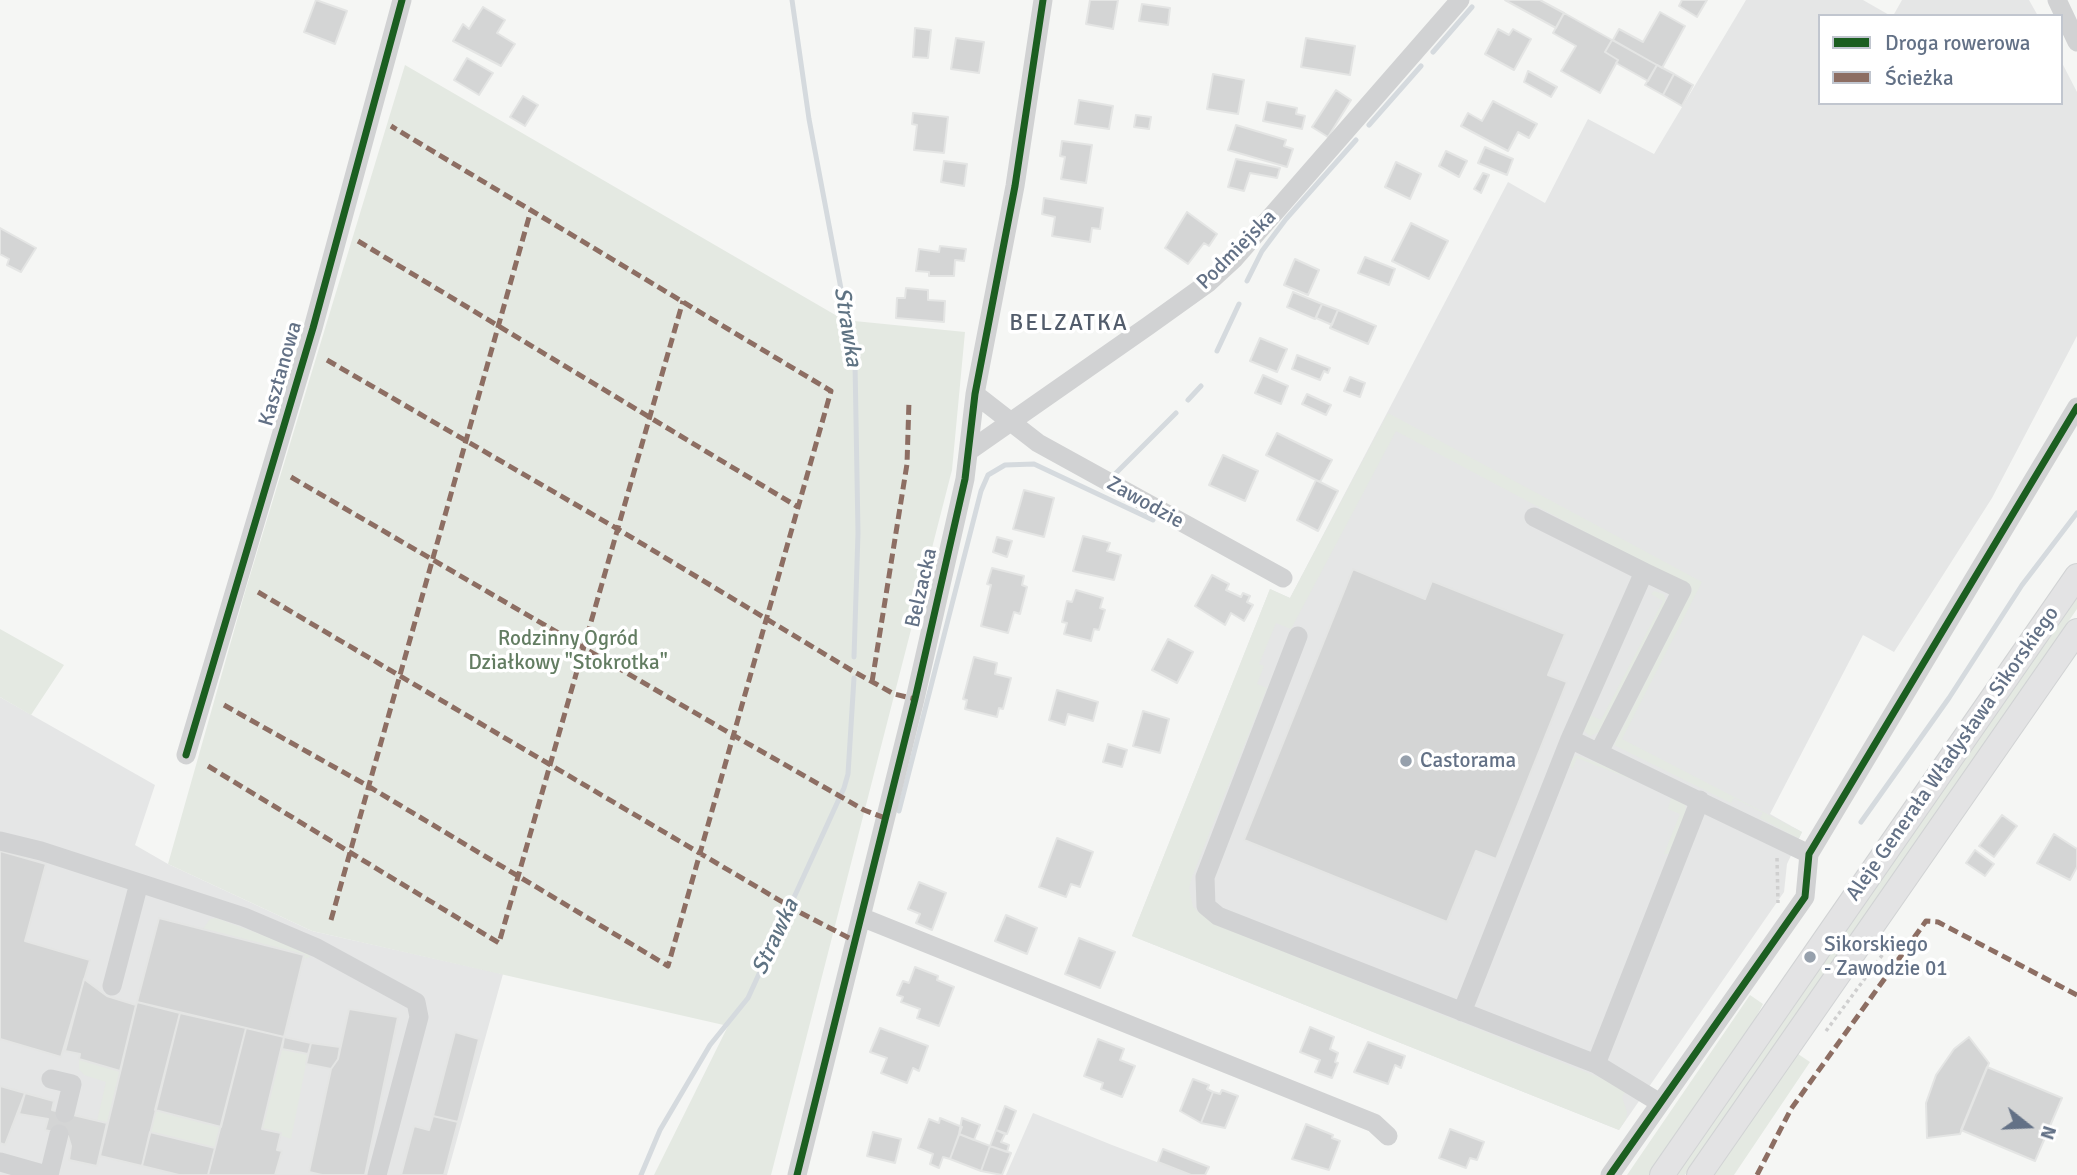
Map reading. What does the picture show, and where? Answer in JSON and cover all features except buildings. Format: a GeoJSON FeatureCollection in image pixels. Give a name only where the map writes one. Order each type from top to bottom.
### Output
{"type":"FeatureCollection","features":[{"type":"Feature","properties":{"kind":"main road","name":"Aleje Generała Władysława Sikorskiego"},"geometry":{"type":"LineString","coordinates":[[1662,1175],[2077,576]]}},
{"type":"Feature","properties":{"kind":"main road","name":"Aleje Generała Władysława Sikorskiego"},"geometry":{"type":"LineString","coordinates":[[1699,1175],[2077,631]]}},
{"type":"Feature","properties":{"kind":"street","name":"Kasztanowa"},"geometry":{"type":"LineString","coordinates":[[186,755],[309,341],[402,0]]}},
{"type":"Feature","properties":{"kind":"street","name":"Belzacka"},"geometry":{"type":"LineString","coordinates":[[797,1175],[915,699],[969,451],[975,394],[1015,187],[1043,0]]}},
{"type":"Feature","properties":{"kind":"street","name":"Podmiejska"},"geometry":{"type":"LineString","coordinates":[[969,451],[1208,283],[1234,259],[1460,0]]}},
{"type":"Feature","properties":{"kind":"street"},"geometry":{"type":"LineString","coordinates":[[2057,0],[2077,42]]}},
{"type":"Feature","properties":{"kind":"street","name":"Zawodzie"},"geometry":{"type":"LineString","coordinates":[[975,394],[1038,443],[1283,578]]}},
{"type":"Feature","properties":{"kind":"street"},"geometry":{"type":"LineString","coordinates":[[1610,1175],[1805,897],[1809,854],[2077,407]]}},
{"type":"Feature","properties":{"kind":"street"},"geometry":{"type":"LineString","coordinates":[[1534,517],[1682,590],[1598,752]]}},
{"type":"Feature","properties":{"kind":"street"},"geometry":{"type":"LineString","coordinates":[[1462,1012],[1570,739],[1644,572]]}},
{"type":"Feature","properties":{"kind":"street"},"geometry":{"type":"LineString","coordinates":[[1298,636],[1205,877],[1206,906],[1218,916],[1596,1064],[1660,1103]]}},
{"type":"Feature","properties":{"kind":"street"},"geometry":{"type":"LineString","coordinates":[[1570,739],[1809,854]]}},
{"type":"Feature","properties":{"kind":"street"},"geometry":{"type":"LineString","coordinates":[[1596,1064],[1700,800]]}},
{"type":"Feature","properties":{"kind":"street"},"geometry":{"type":"LineString","coordinates":[[0,841],[41,850],[278,931],[317,948],[416,1002],[419,1017],[377,1175]]}},
{"type":"Feature","properties":{"kind":"street"},"geometry":{"type":"LineString","coordinates":[[112,986],[139,883]]}},
{"type":"Feature","properties":{"kind":"street"},"geometry":{"type":"LineString","coordinates":[[861,917],[1374,1123],[1388,1136]]}},
{"type":"Feature","properties":{"kind":"street"},"geometry":{"type":"LineString","coordinates":[[51,1079],[72,1084],[65,1113]]}},
{"type":"Feature","properties":{"kind":"street"},"geometry":{"type":"LineString","coordinates":[[0,1162],[48,1175],[59,1133]]}},
{"type":"Feature","properties":{"kind":"path"},"geometry":{"type":"LineString","coordinates":[[1777,855],[1778,911]]}},
{"type":"Feature","properties":{"kind":"shaded area"},"geometry":{"type":"Polygon","coordinates":[[[1746,0],[1863,0],[1888,14],[1818,14],[1818,105],[2063,105],[2063,65],[2077,92],[2077,336],[1992,498],[1894,652],[1863,635],[1770,814],[1802,832],[1787,864],[1784,892],[1619,1130],[1132,936],[1270,589],[1290,598],[1508,182],[1545,203],[1588,119],[1654,154],[1746,0]]]}},
{"type":"Feature","properties":{"kind":"shaded area"},"geometry":{"type":"Polygon","coordinates":[[[1902,0],[2029,0],[2037,14],[1894,14],[1902,0]]]}},
{"type":"Feature","properties":{"kind":"shaded area"},"geometry":{"type":"Polygon","coordinates":[[[0,697],[155,785],[135,845],[168,864],[312,931],[503,974],[447,1175],[0,1175],[0,697]]]}},
{"type":"Feature","properties":{"kind":"shaded area"},"geometry":{"type":"Polygon","coordinates":[[[1033,1113],[1112,1145],[1191,1175],[1006,1175],[1033,1113]]]}},
{"type":"Feature","properties":{"kind":"green space","name":"Rodzinny Ogród Działkowy \"Stokrotka\""},"geometry":{"type":"Polygon","coordinates":[[[405,65],[844,320],[965,332],[952,470],[771,1175],[654,1175],[728,1026],[312,931],[168,864],[245,592],[405,65]]]}},
{"type":"Feature","properties":{"kind":"green space"},"geometry":{"type":"Polygon","coordinates":[[[1388,413],[1702,582],[1622,739],[1802,832],[1799,838],[1794,836],[1760,818],[1763,813],[1734,798],[1731,803],[1614,745],[1692,589],[1396,431],[1291,629],[1276,623],[1259,664],[1264,666],[1257,684],[1267,688],[1192,877],[1189,888],[1193,907],[1212,923],[1613,1083],[1625,1092],[1622,1097],[1627,1112],[1626,1119],[1619,1130],[1132,936],[1270,589],[1290,598],[1388,413]]]}},
{"type":"Feature","properties":{"kind":"green space"},"geometry":{"type":"Polygon","coordinates":[[[1654,591],[1664,594],[1666,602],[1599,732],[1590,736],[1584,731],[1588,714],[1601,720],[1663,601],[1651,594],[1654,591]]]}},
{"type":"Feature","properties":{"kind":"green space"},"geometry":{"type":"Polygon","coordinates":[[[2077,595],[2077,609],[1685,1175],[1676,1175],[2077,595]]]}},
{"type":"Feature","properties":{"kind":"green space"},"geometry":{"type":"Polygon","coordinates":[[[0,629],[64,665],[31,715],[0,697],[0,629]]]}},
{"type":"Feature","properties":{"kind":"green space"},"geometry":{"type":"Polygon","coordinates":[[[1577,755],[1655,786],[1680,799],[1685,804],[1686,811],[1669,854],[1664,854],[1680,814],[1668,809],[1672,795],[1577,758],[1572,770],[1569,762],[1577,755]]]}},
{"type":"Feature","properties":{"kind":"green space"},"geometry":{"type":"Polygon","coordinates":[[[216,918],[306,951],[310,957],[303,959],[304,955],[203,929],[210,919],[216,918]]]}},
{"type":"Feature","properties":{"kind":"green space"},"geometry":{"type":"Polygon","coordinates":[[[1750,995],[1763,1004],[1752,1025],[1649,1175],[1627,1175],[1750,995]]]}},
{"type":"Feature","properties":{"kind":"green space"},"geometry":{"type":"Polygon","coordinates":[[[282,1049],[308,1054],[291,1139],[262,1129],[282,1049]]]}},
{"type":"Feature","properties":{"kind":"green space"},"geometry":{"type":"Polygon","coordinates":[[[1798,1054],[1810,1062],[1734,1175],[1714,1175],[1798,1054]]]}},
{"type":"Feature","properties":{"kind":"green space"},"geometry":{"type":"Polygon","coordinates":[[[79,1059],[120,1071],[107,1123],[97,1121],[106,1082],[84,1075],[79,1069],[79,1059]]]}},
{"type":"Feature","properties":{"kind":"green space"},"geometry":{"type":"Polygon","coordinates":[[[155,1110],[221,1127],[215,1148],[150,1132],[155,1110]]]}},
{"type":"Feature","properties":{"kind":"waterway","name":"Strawka"},"geometry":{"type":"LineString","coordinates":[[792,0],[809,119],[855,363],[858,533],[854,657]]}},
{"type":"Feature","properties":{"kind":"waterway"},"geometry":{"type":"LineString","coordinates":[[1433,52],[1472,7]]}},
{"type":"Feature","properties":{"kind":"waterway"},"geometry":{"type":"LineString","coordinates":[[1369,125],[1421,66]]}},
{"type":"Feature","properties":{"kind":"waterway"},"geometry":{"type":"LineString","coordinates":[[1247,281],[1262,251],[1286,219],[1356,140]]}},
{"type":"Feature","properties":{"kind":"waterway"},"geometry":{"type":"LineString","coordinates":[[1217,351],[1239,304]]}},
{"type":"Feature","properties":{"kind":"waterway"},"geometry":{"type":"LineString","coordinates":[[1188,400],[1201,386]]}},
{"type":"Feature","properties":{"kind":"waterway"},"geometry":{"type":"LineString","coordinates":[[1113,476],[1176,413]]}},
{"type":"Feature","properties":{"kind":"waterway"},"geometry":{"type":"LineString","coordinates":[[899,811],[981,491],[988,475],[1005,465],[1034,464],[1153,520]]}},
{"type":"Feature","properties":{"kind":"waterway"},"geometry":{"type":"LineString","coordinates":[[1861,822],[1949,698],[2022,585],[2077,513]]}},
{"type":"Feature","properties":{"kind":"waterway","name":"Strawka"},"geometry":{"type":"LineString","coordinates":[[641,1175],[660,1130],[710,1045],[748,998],[844,788],[848,774],[854,678]]}},
{"type":"Feature","properties":{"kind":"marked path"},"geometry":{"type":"LineString","coordinates":[[224,705],[368,786],[668,966],[831,391],[391,126]]}},
{"type":"Feature","properties":{"kind":"marked path"},"geometry":{"type":"LineString","coordinates":[[331,920],[531,210]]}},
{"type":"Feature","properties":{"kind":"marked path"},"geometry":{"type":"LineString","coordinates":[[358,241],[798,507]]}},
{"type":"Feature","properties":{"kind":"marked path"},"geometry":{"type":"LineString","coordinates":[[208,766],[499,943],[683,301]]}},
{"type":"Feature","properties":{"kind":"marked path"},"geometry":{"type":"LineString","coordinates":[[327,360],[616,528],[851,670],[894,694],[915,699]]}},
{"type":"Feature","properties":{"kind":"marked path"},"geometry":{"type":"LineString","coordinates":[[872,682],[907,464],[909,401]]}},
{"type":"Feature","properties":{"kind":"marked path"},"geometry":{"type":"LineString","coordinates":[[291,477],[733,735],[864,810],[885,818]]}},
{"type":"Feature","properties":{"kind":"marked path"},"geometry":{"type":"LineString","coordinates":[[258,592],[801,913],[855,941]]}},
{"type":"Feature","properties":{"kind":"marked path"},"geometry":{"type":"LineString","coordinates":[[1757,1175],[1791,1109],[1926,921],[1938,922],[2077,995]]}},
{"type":"Feature","properties":{"kind":"cycle path"},"geometry":{"type":"LineString","coordinates":[[186,755],[313,328],[402,0]]}},
{"type":"Feature","properties":{"kind":"cycle path"},"geometry":{"type":"LineString","coordinates":[[797,1175],[915,699],[965,479],[975,394],[1015,186],[1043,0]]}},
{"type":"Feature","properties":{"kind":"cycle path"},"geometry":{"type":"LineString","coordinates":[[1610,1175],[1805,897],[1809,854],[2077,407]]}},
{"type":"Feature","properties":{"kind":"place","name":"Castorama"},"geometry":{"type":"Point","coordinates":[1406,761]}},
{"type":"Feature","properties":{"kind":"place","name":"Sikorskiego - Zawodzie 01"},"geometry":{"type":"Point","coordinates":[1810,957]}},
{"type":"Feature","properties":{"kind":"district","name":"BELZATKA"},"geometry":{"type":"Point","coordinates":[1069,324]}}]}
